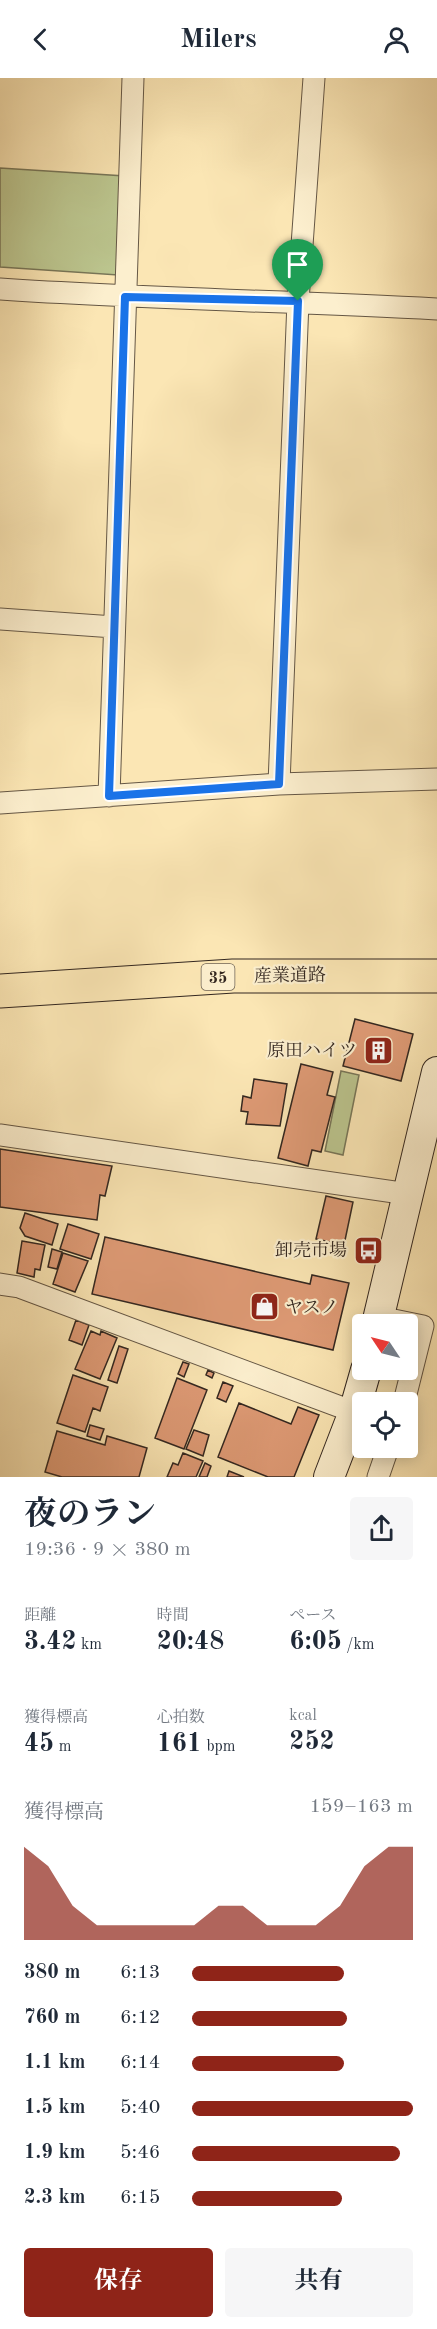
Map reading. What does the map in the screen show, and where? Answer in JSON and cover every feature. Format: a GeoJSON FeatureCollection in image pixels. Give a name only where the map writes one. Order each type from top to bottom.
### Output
{"type":"FeatureCollection","features":[{"type":"Feature","properties":{"kind":"main road","name":"産業道路"},"geometry":{"type":"LineString","coordinates":[[0,991],[233,976],[437,976]]}},
{"type":"Feature","properties":{"kind":"street"},"geometry":{"type":"LineString","coordinates":[[109,796],[133,78]]}},
{"type":"Feature","properties":{"kind":"street"},"geometry":{"type":"LineString","coordinates":[[279,784],[298,301],[314,78]]}},
{"type":"Feature","properties":{"kind":"street"},"geometry":{"type":"LineString","coordinates":[[0,289],[125,297],[298,301],[437,309]]}},
{"type":"Feature","properties":{"kind":"street"},"geometry":{"type":"LineString","coordinates":[[0,619],[114,627]]}},
{"type":"Feature","properties":{"kind":"street"},"geometry":{"type":"LineString","coordinates":[[0,804],[279,784],[437,778]]}},
{"type":"Feature","properties":{"kind":"street"},"geometry":{"type":"LineString","coordinates":[[380,1314],[437,1072]]}},
{"type":"Feature","properties":{"kind":"street"},"geometry":{"type":"LineString","coordinates":[[0,1135],[408,1194]]}},
{"type":"Feature","properties":{"kind":"street"},"geometry":{"type":"LineString","coordinates":[[0,1284],[19,1287],[123,1324],[352,1411]]}},
{"type":"Feature","properties":{"kind":"street"},"geometry":{"type":"LineString","coordinates":[[418,1325],[423,1326],[418,1346]]}},
{"type":"Feature","properties":{"kind":"street"},"geometry":{"type":"LineString","coordinates":[[329,1477],[352,1417]]}},
{"type":"Feature","properties":{"kind":"street"},"geometry":{"type":"LineString","coordinates":[[378,1477],[385,1458]]}},
{"type":"Feature","properties":{"kind":"green space"},"geometry":{"type":"Polygon","coordinates":[[[0,168],[125,176],[118,275],[0,267],[0,168]]]}},
{"type":"Feature","properties":{"kind":"green space"},"geometry":{"type":"Polygon","coordinates":[[[341,1071],[359,1075],[343,1155],[325,1151],[341,1071]]]}},
{"type":"Feature","properties":{"kind":"building","name":"原田ハイツ"},"geometry":{"type":"Polygon","coordinates":[[[355,1019],[413,1034],[401,1081],[343,1066],[355,1019]]]}},
{"type":"Feature","properties":{"kind":"building"},"geometry":{"type":"Polygon","coordinates":[[[301,1064],[333,1072],[327,1095],[335,1097],[321,1152],[312,1150],[308,1166],[278,1158],[301,1064]]]}},
{"type":"Feature","properties":{"kind":"building"},"geometry":{"type":"Polygon","coordinates":[[[254,1079],[287,1084],[280,1126],[246,1124],[248,1112],[241,1111],[243,1096],[251,1098],[254,1079]]]}},
{"type":"Feature","properties":{"kind":"building"},"geometry":{"type":"Polygon","coordinates":[[[0,1149],[112,1166],[105,1196],[100,1195],[97,1220],[0,1207],[0,1149]]]}},
{"type":"Feature","properties":{"kind":"building"},"geometry":{"type":"Polygon","coordinates":[[[326,1196],[353,1202],[344,1245],[316,1239],[326,1196]]]}},
{"type":"Feature","properties":{"kind":"building"},"geometry":{"type":"Polygon","coordinates":[[[25,1213],[58,1224],[52,1245],[25,1236],[20,1228],[25,1213]]]}},
{"type":"Feature","properties":{"kind":"building"},"geometry":{"type":"Polygon","coordinates":[[[68,1224],[99,1234],[91,1259],[60,1249],[68,1224]]]}},
{"type":"Feature","properties":{"kind":"building"},"geometry":{"type":"Polygon","coordinates":[[[105,1237],[310,1284],[312,1275],[349,1283],[333,1350],[92,1294],[105,1237]]]}},
{"type":"Feature","properties":{"kind":"building"},"geometry":{"type":"Polygon","coordinates":[[[22,1241],[45,1245],[40,1270],[35,1269],[34,1277],[17,1273],[22,1241]]]}},
{"type":"Feature","properties":{"kind":"building"},"geometry":{"type":"Polygon","coordinates":[[[52,1249],[62,1252],[57,1269],[48,1267],[52,1249]]]}},
{"type":"Feature","properties":{"kind":"building"},"geometry":{"type":"Polygon","coordinates":[[[63,1253],[88,1261],[75,1292],[53,1284],[63,1253]]]}},
{"type":"Feature","properties":{"kind":"building"},"geometry":{"type":"Polygon","coordinates":[[[76,1320],[89,1325],[82,1345],[69,1340],[76,1320]]]}},
{"type":"Feature","properties":{"kind":"building"},"geometry":{"type":"Polygon","coordinates":[[[91,1331],[100,1335],[101,1331],[117,1338],[100,1379],[75,1369],[91,1331]]]}},
{"type":"Feature","properties":{"kind":"building"},"geometry":{"type":"Polygon","coordinates":[[[119,1346],[128,1349],[117,1383],[108,1380],[119,1346]]]}},
{"type":"Feature","properties":{"kind":"building"},"geometry":{"type":"Polygon","coordinates":[[[183,1362],[189,1364],[184,1377],[178,1374],[183,1362]]]}},
{"type":"Feature","properties":{"kind":"building"},"geometry":{"type":"Polygon","coordinates":[[[208,1370],[214,1373],[212,1378],[206,1375],[208,1370]]]}},
{"type":"Feature","properties":{"kind":"building"},"geometry":{"type":"Polygon","coordinates":[[[73,1375],[108,1387],[100,1411],[93,1408],[85,1432],[57,1423],[73,1375]]]}},
{"type":"Feature","properties":{"kind":"building"},"geometry":{"type":"Polygon","coordinates":[[[177,1378],[207,1390],[184,1449],[155,1438],[177,1378]]]}},
{"type":"Feature","properties":{"kind":"building"},"geometry":{"type":"Polygon","coordinates":[[[223,1382],[233,1386],[226,1402],[217,1398],[223,1382]]]}},
{"type":"Feature","properties":{"kind":"building"},"geometry":{"type":"Polygon","coordinates":[[[239,1403],[291,1424],[298,1407],[319,1415],[294,1477],[268,1477],[218,1457],[239,1403]]]}},
{"type":"Feature","properties":{"kind":"building"},"geometry":{"type":"Polygon","coordinates":[[[90,1425],[104,1429],[100,1440],[87,1436],[90,1425]]]}},
{"type":"Feature","properties":{"kind":"building"},"geometry":{"type":"Polygon","coordinates":[[[194,1430],[209,1435],[203,1456],[186,1449],[194,1430]]]}},
{"type":"Feature","properties":{"kind":"building"},"geometry":{"type":"Polygon","coordinates":[[[57,1431],[105,1445],[107,1436],[147,1448],[139,1477],[62,1477],[45,1472],[57,1431]]]}},
{"type":"Feature","properties":{"kind":"building"},"geometry":{"type":"Polygon","coordinates":[[[183,1453],[203,1461],[196,1477],[167,1477],[173,1463],[178,1465],[183,1453]]]}},
{"type":"Feature","properties":{"kind":"building"},"geometry":{"type":"Polygon","coordinates":[[[205,1463],[211,1466],[207,1477],[199,1477],[205,1463]]]}},
{"type":"Feature","properties":{"kind":"building"},"geometry":{"type":"Polygon","coordinates":[[[229,1471],[244,1477],[227,1477],[229,1471]]]}},
{"type":"Feature","properties":{"kind":"place","name":"原田ハイツ"},"geometry":{"type":"Point","coordinates":[378,1050]}},
{"type":"Feature","properties":{"kind":"place","name":"卸売市場"},"geometry":{"type":"Point","coordinates":[368,1250]}},
{"type":"Feature","properties":{"kind":"place","name":"ヤスノ"},"geometry":{"type":"Point","coordinates":[264,1307]}},
{"type":"Feature","properties":{"kind":"route"},"geometry":{"type":"LineString","coordinates":[[125,297],[298,301],[279,784],[109,796],[125,297]]}}]}
